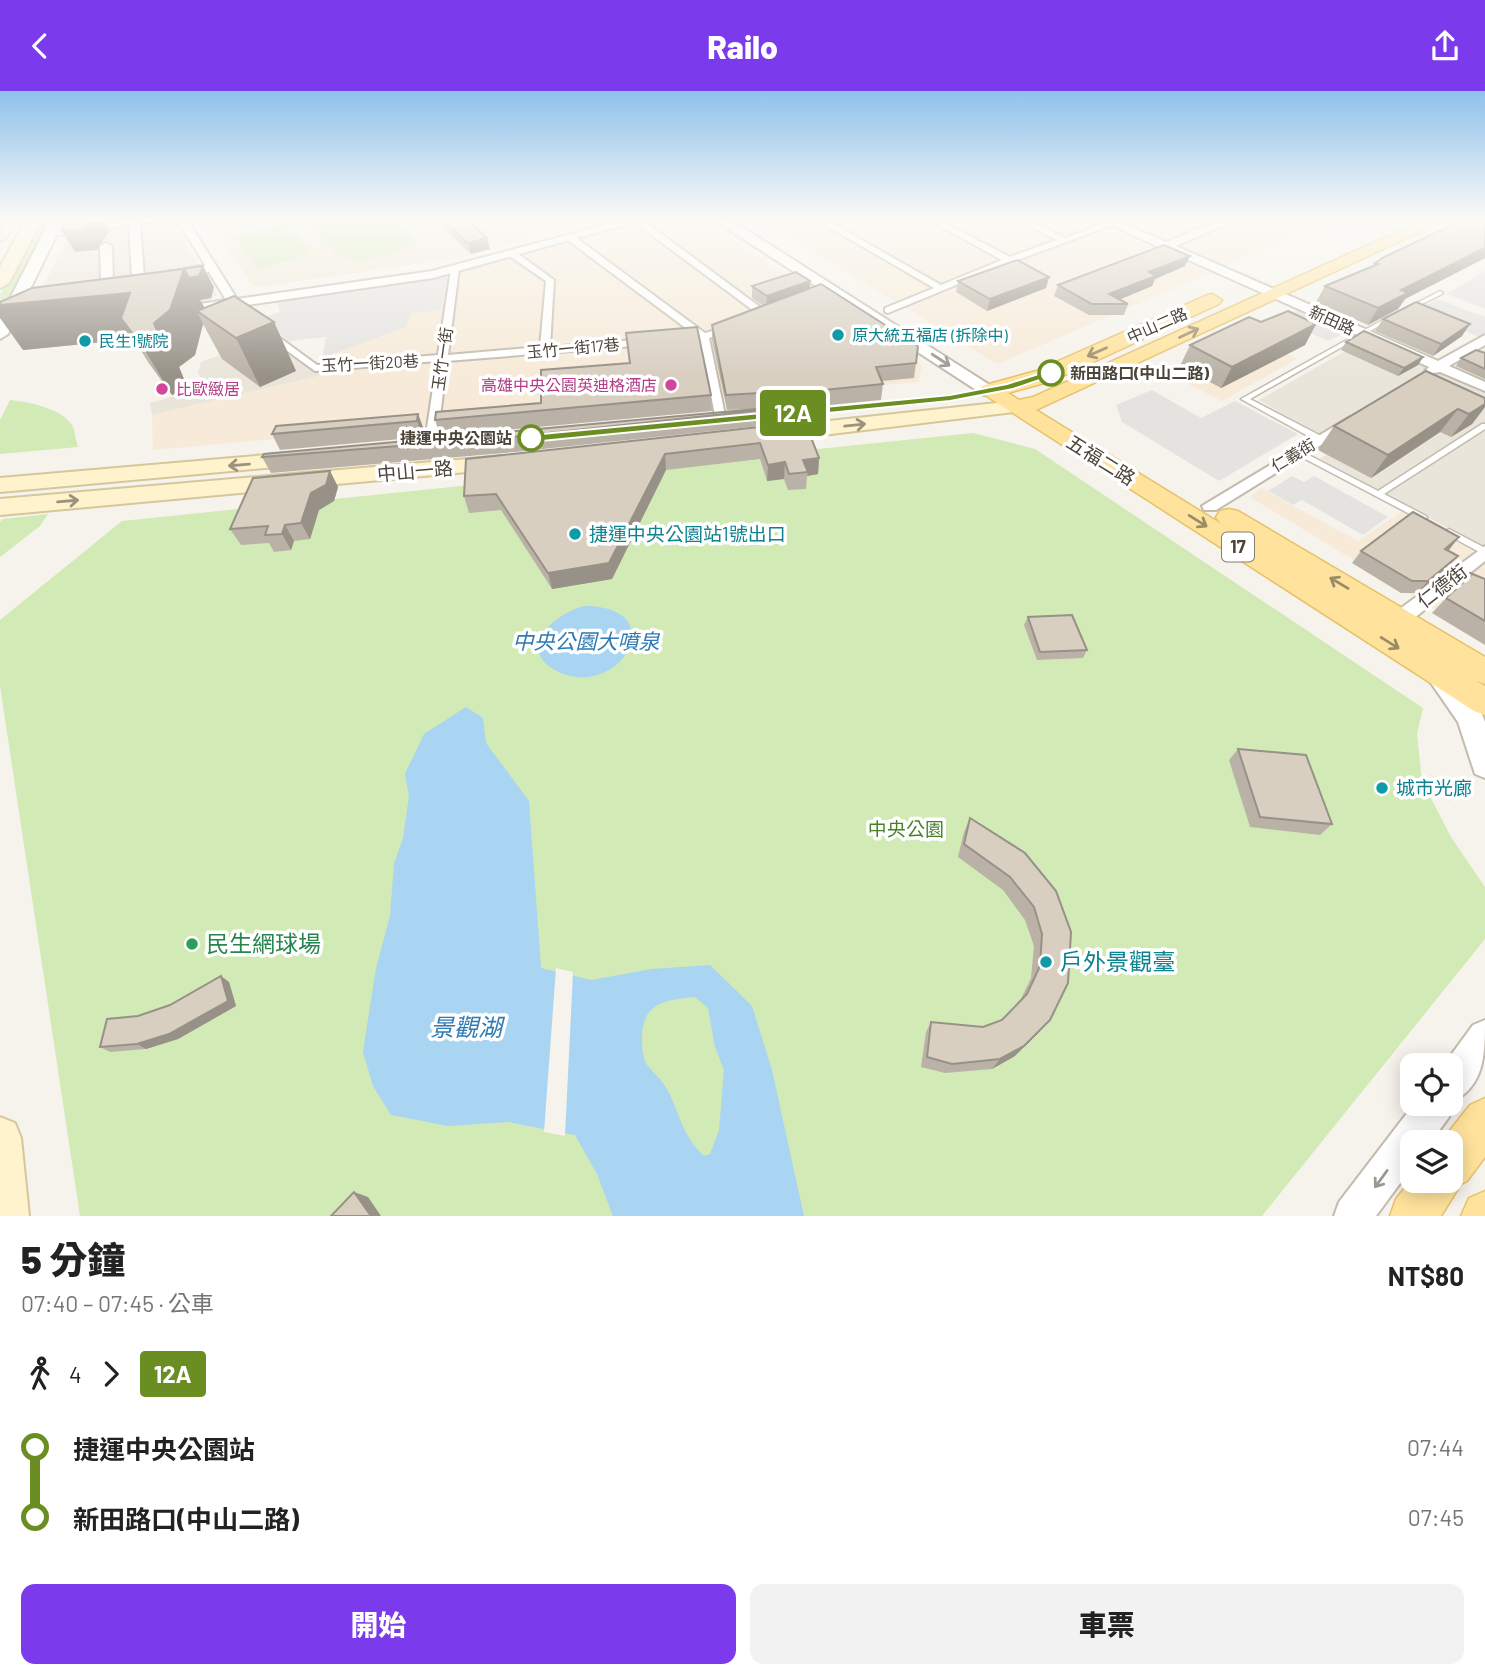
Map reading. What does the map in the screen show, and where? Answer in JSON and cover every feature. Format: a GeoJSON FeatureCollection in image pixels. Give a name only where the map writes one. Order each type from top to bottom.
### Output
{"type":"FeatureCollection","features":[{"type":"Feature","properties":{"kind":"main road","name":"中山二路"},"geometry":{"type":"LineString","coordinates":[[1013,397],[1274,294],[1326,270]]}},
{"type":"Feature","properties":{"kind":"main road","name":"中山二路"},"geometry":{"type":"LineString","coordinates":[[1013,397],[1044,376],[1276,272]]}},
{"type":"Feature","properties":{"kind":"main road"},"geometry":{"type":"LineString","coordinates":[[700,432],[1013,397]]}},
{"type":"Feature","properties":{"kind":"main road","name":"五福二路"},"geometry":{"type":"LineString","coordinates":[[1013,397],[1210,506],[1473,660],[1485,672]]}},
{"type":"Feature","properties":{"kind":"main road","name":"五福二路"},"geometry":{"type":"LineString","coordinates":[[1013,397],[1485,702]]}},
{"type":"Feature","properties":{"kind":"main road","name":"中山一路"},"geometry":{"type":"LineString","coordinates":[[0,485],[491,442]]}},
{"type":"Feature","properties":{"kind":"main road","name":"中山一路"},"geometry":{"type":"LineString","coordinates":[[0,507],[528,461]]}},
{"type":"Feature","properties":{"kind":"main road"},"geometry":{"type":"LineString","coordinates":[[1463,1149],[1485,1120]]}},
{"type":"Feature","properties":{"kind":"main road"},"geometry":{"type":"LineString","coordinates":[[0,1139],[8,1216]]}},
{"type":"Feature","properties":{"kind":"main road"},"geometry":{"type":"LineString","coordinates":[[1413,1216],[1430,1193]]}},
{"type":"Feature","properties":{"kind":"street"},"geometry":{"type":"LineString","coordinates":[[4,333],[28,291],[36,270]]}},
{"type":"Feature","properties":{"kind":"street"},"geometry":{"type":"LineString","coordinates":[[124,270],[129,278]]}},
{"type":"Feature","properties":{"kind":"street"},"geometry":{"type":"LineString","coordinates":[[129,278],[130,270]]}},
{"type":"Feature","properties":{"kind":"street"},"geometry":{"type":"LineString","coordinates":[[129,278],[192,270]]}},
{"type":"Feature","properties":{"kind":"street"},"geometry":{"type":"LineString","coordinates":[[215,270],[240,305]]}},
{"type":"Feature","properties":{"kind":"street"},"geometry":{"type":"LineString","coordinates":[[168,312],[240,305],[446,270]]}},
{"type":"Feature","properties":{"kind":"street","name":"玉竹一街"},"geometry":{"type":"LineString","coordinates":[[430,448],[455,270]]}},
{"type":"Feature","properties":{"kind":"street"},"geometry":{"type":"LineString","coordinates":[[536,270],[550,280],[545,350]]}},
{"type":"Feature","properties":{"kind":"street"},"geometry":{"type":"LineString","coordinates":[[614,270],[704,337],[742,426]]}},
{"type":"Feature","properties":{"kind":"street"},"geometry":{"type":"LineString","coordinates":[[708,270],[765,315]]}},
{"type":"Feature","properties":{"kind":"street","name":"五福二路"},"geometry":{"type":"LineString","coordinates":[[805,270],[1013,397]]}},
{"type":"Feature","properties":{"kind":"street","name":"五福二路"},"geometry":{"type":"LineString","coordinates":[[824,270],[888,310],[1013,397]]}},
{"type":"Feature","properties":{"kind":"street"},"geometry":{"type":"LineString","coordinates":[[909,270],[940,288]]}},
{"type":"Feature","properties":{"kind":"street"},"geometry":{"type":"LineString","coordinates":[[888,310],[983,270]]}},
{"type":"Feature","properties":{"kind":"street","name":"新田路"},"geometry":{"type":"LineString","coordinates":[[1220,270],[1485,387]]}},
{"type":"Feature","properties":{"kind":"street"},"geometry":{"type":"LineString","coordinates":[[753,319],[777,311]]}},
{"type":"Feature","properties":{"kind":"street"},"geometry":{"type":"LineString","coordinates":[[664,340],[704,337],[741,324]]}},
{"type":"Feature","properties":{"kind":"street","name":"玉竹一街20巷"},"geometry":{"type":"LineString","coordinates":[[261,328],[315,368],[442,359]]}},
{"type":"Feature","properties":{"kind":"street"},"geometry":{"type":"LineString","coordinates":[[1415,381],[1485,339]]}},
{"type":"Feature","properties":{"kind":"street","name":"玉竹一街17巷"},"geometry":{"type":"LineString","coordinates":[[442,359],[651,341]]}},
{"type":"Feature","properties":{"kind":"street","name":"仁義街"},"geometry":{"type":"LineString","coordinates":[[1210,506],[1368,410]]}},
{"type":"Feature","properties":{"kind":"street","name":"仁德街"},"geometry":{"type":"LineString","coordinates":[[1400,619],[1485,552]]}},
{"type":"Feature","properties":{"kind":"street"},"geometry":{"type":"LineString","coordinates":[[1436,671],[1465,707],[1479,732],[1485,766]]}},
{"type":"Feature","properties":{"kind":"street"},"geometry":{"type":"LineString","coordinates":[[1463,1067],[1485,1037]]}},
{"type":"Feature","properties":{"kind":"street"},"geometry":{"type":"LineString","coordinates":[[1360,1214],[1428,1116]]}},
{"type":"Feature","properties":{"kind":"lane"},"geometry":{"type":"LineString","coordinates":[[1406,310],[1440,293]]}},
{"type":"Feature","properties":{"kind":"lane"},"geometry":{"type":"LineString","coordinates":[[1320,439],[1245,399],[1395,316]]}},
{"type":"Feature","properties":{"kind":"lane"},"geometry":{"type":"LineString","coordinates":[[1379,494],[1485,426]]}},
{"type":"Feature","properties":{"kind":"lane"},"geometry":{"type":"LineString","coordinates":[[1298,453],[1485,552]]}},
{"type":"Feature","properties":{"kind":"shaded area"},"geometry":{"type":"Polygon","coordinates":[[[51,270],[202,270],[217,295],[205,303],[123,315],[39,295],[51,270]]]}},
{"type":"Feature","properties":{"kind":"shaded area"},"geometry":{"type":"Polygon","coordinates":[[[242,270],[371,270],[266,286],[252,285],[242,270]]]}},
{"type":"Feature","properties":{"kind":"shaded area"},"geometry":{"type":"Polygon","coordinates":[[[465,270],[779,270],[923,365],[918,382],[153,450],[152,415],[319,376],[322,358],[405,327],[412,313],[442,310],[448,275],[465,270]]]}},
{"type":"Feature","properties":{"kind":"shaded area"},"geometry":{"type":"Polygon","coordinates":[[[845,270],[1204,270],[1210,273],[997,364],[845,270]]]}},
{"type":"Feature","properties":{"kind":"shaded area"},"geometry":{"type":"Polygon","coordinates":[[[1485,271],[1485,309],[1446,294],[1485,271]]]}},
{"type":"Feature","properties":{"kind":"shaded area"},"geometry":{"type":"Polygon","coordinates":[[[448,275],[442,310],[412,313],[406,327],[322,358],[326,337],[288,341],[260,318],[280,312],[277,301],[448,275]]]}},
{"type":"Feature","properties":{"kind":"shaded area"},"geometry":{"type":"Polygon","coordinates":[[[1437,299],[1485,317],[1485,333],[1479,337],[1416,311],[1437,299]]]}},
{"type":"Feature","properties":{"kind":"shaded area"},"geometry":{"type":"Polygon","coordinates":[[[1298,310],[1346,332],[1328,341],[1280,319],[1298,310]]]}},
{"type":"Feature","properties":{"kind":"shaded area"},"geometry":{"type":"Polygon","coordinates":[[[1247,334],[1297,359],[1222,401],[1169,374],[1247,334]]]}},
{"type":"Feature","properties":{"kind":"shaded area"},"geometry":{"type":"Polygon","coordinates":[[[1375,334],[1453,367],[1485,349],[1485,548],[1320,459],[1338,446],[1259,400],[1375,334]]]}},
{"type":"Feature","properties":{"kind":"shaded area"},"geometry":{"type":"Polygon","coordinates":[[[265,338],[312,370],[319,370],[319,376],[152,415],[150,403],[205,387],[198,372],[201,362],[265,338]]]}},
{"type":"Feature","properties":{"kind":"shaded area"},"geometry":{"type":"Polygon","coordinates":[[[1152,390],[1201,418],[1235,401],[1298,434],[1219,481],[1122,422],[1116,405],[1152,390]]]}},
{"type":"Feature","properties":{"kind":"shaded area"},"geometry":{"type":"Polygon","coordinates":[[[1292,476],[1304,482],[1314,476],[1388,517],[1363,535],[1302,500],[1293,505],[1268,491],[1292,476]]]}},
{"type":"Feature","properties":{"kind":"shaded area"},"geometry":{"type":"Polygon","coordinates":[[[1261,488],[1358,541],[1401,512],[1485,557],[1485,640],[1250,497],[1261,488]]]}},
{"type":"Feature","properties":{"kind":"green space"},"geometry":{"type":"Polygon","coordinates":[[[13,270],[29,270],[8,311],[0,315],[0,295],[13,270]]]}},
{"type":"Feature","properties":{"kind":"green space"},"geometry":{"type":"Polygon","coordinates":[[[10,400],[35,404],[60,414],[72,425],[78,447],[0,454],[0,420],[10,400]]]}},
{"type":"Feature","properties":{"kind":"green space","name":"中央公園"},"geometry":{"type":"Polygon","coordinates":[[[973,433],[1035,449],[1423,708],[1417,734],[1422,781],[1451,837],[1485,887],[1485,939],[1262,1216],[80,1216],[0,686],[0,620],[122,521],[973,433]]]}},
{"type":"Feature","properties":{"kind":"green space"},"geometry":{"type":"Polygon","coordinates":[[[48,514],[40,526],[0,557],[0,522],[3,519],[48,514]]]}},
{"type":"Feature","properties":{"kind":"water","name":"中央公園大噴泉"},"geometry":{"type":"Polygon","coordinates":[[[585,606],[612,610],[627,620],[632,634],[628,649],[618,663],[602,673],[583,677],[561,673],[547,664],[540,655],[542,635],[560,617],[585,606]]]}},
{"type":"Feature","properties":{"kind":"water","name":"景觀湖"},"geometry":{"type":"Polygon","coordinates":[[[466,707],[483,718],[486,743],[529,801],[541,968],[591,980],[652,969],[710,965],[752,1006],[772,1070],[804,1216],[613,1216],[597,1174],[575,1135],[508,1122],[448,1126],[391,1115],[373,1086],[363,1052],[376,968],[390,916],[394,864],[403,838],[409,796],[405,774],[424,734],[466,707]],[[695,997],[656,1006],[646,1019],[642,1041],[646,1063],[666,1087],[686,1133],[704,1156],[710,1154],[719,1130],[724,1070],[715,1047],[708,1008],[695,997]]]}},
{"type":"Feature","properties":{"kind":"pier"},"geometry":{"type":"Polygon","coordinates":[[[556,968],[573,972],[565,1136],[544,1132],[556,968]]]}},
{"type":"Feature","properties":{"kind":"building"},"geometry":{"type":"Polygon","coordinates":[[[183,270],[170,310],[154,323],[160,339],[158,346],[144,349],[121,318],[130,293],[0,305],[0,302],[32,288],[183,270]]]}},
{"type":"Feature","properties":{"kind":"building"},"geometry":{"type":"Polygon","coordinates":[[[185,270],[201,270],[199,276],[189,278],[185,270]]]}},
{"type":"Feature","properties":{"kind":"building"},"geometry":{"type":"Polygon","coordinates":[[[988,270],[1037,270],[1049,277],[990,299],[958,281],[988,270]]]}},
{"type":"Feature","properties":{"kind":"building"},"geometry":{"type":"Polygon","coordinates":[[[1096,270],[1153,270],[1149,272],[1156,276],[1109,294],[1128,304],[1092,304],[1058,285],[1096,270]]]}},
{"type":"Feature","properties":{"kind":"building"},"geometry":{"type":"Polygon","coordinates":[[[1362,270],[1440,270],[1401,290],[1408,293],[1378,308],[1325,286],[1362,270]]]}},
{"type":"Feature","properties":{"kind":"building"},"geometry":{"type":"Polygon","coordinates":[[[796,272],[810,281],[767,296],[752,286],[796,272]]]}},
{"type":"Feature","properties":{"kind":"building"},"geometry":{"type":"Polygon","coordinates":[[[821,284],[918,346],[916,363],[876,367],[883,384],[794,393],[799,406],[511,437],[262,457],[264,454],[777,407],[782,401],[777,392],[726,395],[712,325],[821,284]]]}},
{"type":"Feature","properties":{"kind":"building"},"geometry":{"type":"Polygon","coordinates":[[[234,296],[274,322],[236,338],[197,311],[234,296]]]}},
{"type":"Feature","properties":{"kind":"building"},"geometry":{"type":"Polygon","coordinates":[[[1416,302],[1470,324],[1441,344],[1383,319],[1416,302]]]}},
{"type":"Feature","properties":{"kind":"building"},"geometry":{"type":"Polygon","coordinates":[[[1288,311],[1316,324],[1232,367],[1190,345],[1249,317],[1261,322],[1288,311]]]}},
{"type":"Feature","properties":{"kind":"building"},"geometry":{"type":"Polygon","coordinates":[[[697,327],[711,395],[435,420],[436,412],[541,403],[541,370],[630,363],[626,333],[697,327]]]}},
{"type":"Feature","properties":{"kind":"building"},"geometry":{"type":"Polygon","coordinates":[[[1364,331],[1423,357],[1404,368],[1346,342],[1364,331]]]}},
{"type":"Feature","properties":{"kind":"building"},"geometry":{"type":"Polygon","coordinates":[[[1476,350],[1485,353],[1485,369],[1461,358],[1476,350]]]}},
{"type":"Feature","properties":{"kind":"building"},"geometry":{"type":"Polygon","coordinates":[[[1426,371],[1485,398],[1485,404],[1469,414],[1458,409],[1388,455],[1334,426],[1426,371]]]}},
{"type":"Feature","properties":{"kind":"building"},"geometry":{"type":"Polygon","coordinates":[[[418,414],[417,421],[272,434],[276,426],[418,414]]]}},
{"type":"Feature","properties":{"kind":"building"},"geometry":{"type":"Polygon","coordinates":[[[805,422],[819,458],[803,460],[808,472],[789,474],[785,462],[768,465],[760,443],[665,454],[609,563],[548,573],[496,494],[464,496],[466,459],[805,422]]]}},
{"type":"Feature","properties":{"kind":"building"},"geometry":{"type":"Polygon","coordinates":[[[330,471],[326,485],[311,493],[301,523],[285,525],[282,534],[265,535],[268,526],[230,529],[253,478],[330,471]]]}},
{"type":"Feature","properties":{"kind":"building"},"geometry":{"type":"Polygon","coordinates":[[[1413,512],[1459,537],[1445,549],[1458,556],[1428,581],[1412,581],[1361,551],[1413,512]]]}},
{"type":"Feature","properties":{"kind":"building"},"geometry":{"type":"Polygon","coordinates":[[[1470,573],[1485,579],[1485,621],[1446,598],[1470,573]]]}},
{"type":"Feature","properties":{"kind":"building"},"geometry":{"type":"Polygon","coordinates":[[[1072,615],[1087,650],[1040,652],[1028,617],[1072,615]]]}},
{"type":"Feature","properties":{"kind":"building"},"geometry":{"type":"Polygon","coordinates":[[[1238,749],[1306,755],[1332,824],[1260,817],[1238,749]]]}},
{"type":"Feature","properties":{"kind":"building","name":"戶外景觀臺"},"geometry":{"type":"Polygon","coordinates":[[[970,818],[1025,853],[1056,891],[1071,932],[1068,983],[1050,1020],[1024,1046],[1000,1059],[952,1064],[927,1057],[931,1022],[983,1027],[1002,1020],[1027,994],[1040,966],[1042,934],[1034,907],[1010,877],[964,844],[970,818]]]}},
{"type":"Feature","properties":{"kind":"building"},"geometry":{"type":"Polygon","coordinates":[[[221,976],[228,1001],[169,1034],[137,1044],[100,1047],[107,1019],[138,1016],[170,1005],[221,976]]]}},
{"type":"Feature","properties":{"kind":"building"},"geometry":{"type":"Polygon","coordinates":[[[354,1192],[371,1216],[331,1216],[354,1192]]]}},
{"type":"Feature","properties":{"kind":"bus line","name":"12A"},"geometry":{"type":"LineString","coordinates":[[531,438],[950,398],[1009,387],[1051,373]]}},
{"type":"Feature","properties":{"kind":"place","name":"原大統五福店 (拆除中)"},"geometry":{"type":"Point","coordinates":[838,335]}},
{"type":"Feature","properties":{"kind":"place","name":"民生1號院"},"geometry":{"type":"Point","coordinates":[85,341]}},
{"type":"Feature","properties":{"kind":"place","name":"新田路口(中山二路)"},"geometry":{"type":"Point","coordinates":[1051,373]}},
{"type":"Feature","properties":{"kind":"place","name":"高雄中央公園英迪格酒店"},"geometry":{"type":"Point","coordinates":[671,385]}},
{"type":"Feature","properties":{"kind":"place","name":"比歐緻居"},"geometry":{"type":"Point","coordinates":[162,389]}},
{"type":"Feature","properties":{"kind":"place","name":"捷運中央公園站"},"geometry":{"type":"Point","coordinates":[531,438]}},
{"type":"Feature","properties":{"kind":"place","name":"捷運中央公園站1號出口"},"geometry":{"type":"Point","coordinates":[575,534]}},
{"type":"Feature","properties":{"kind":"place","name":"城市光廊"},"geometry":{"type":"Point","coordinates":[1382,788]}},
{"type":"Feature","properties":{"kind":"place","name":"民生網球場"},"geometry":{"type":"Point","coordinates":[192,944]}},
{"type":"Feature","properties":{"kind":"place","name":"戶外景觀臺"},"geometry":{"type":"Point","coordinates":[1046,962]}}]}
